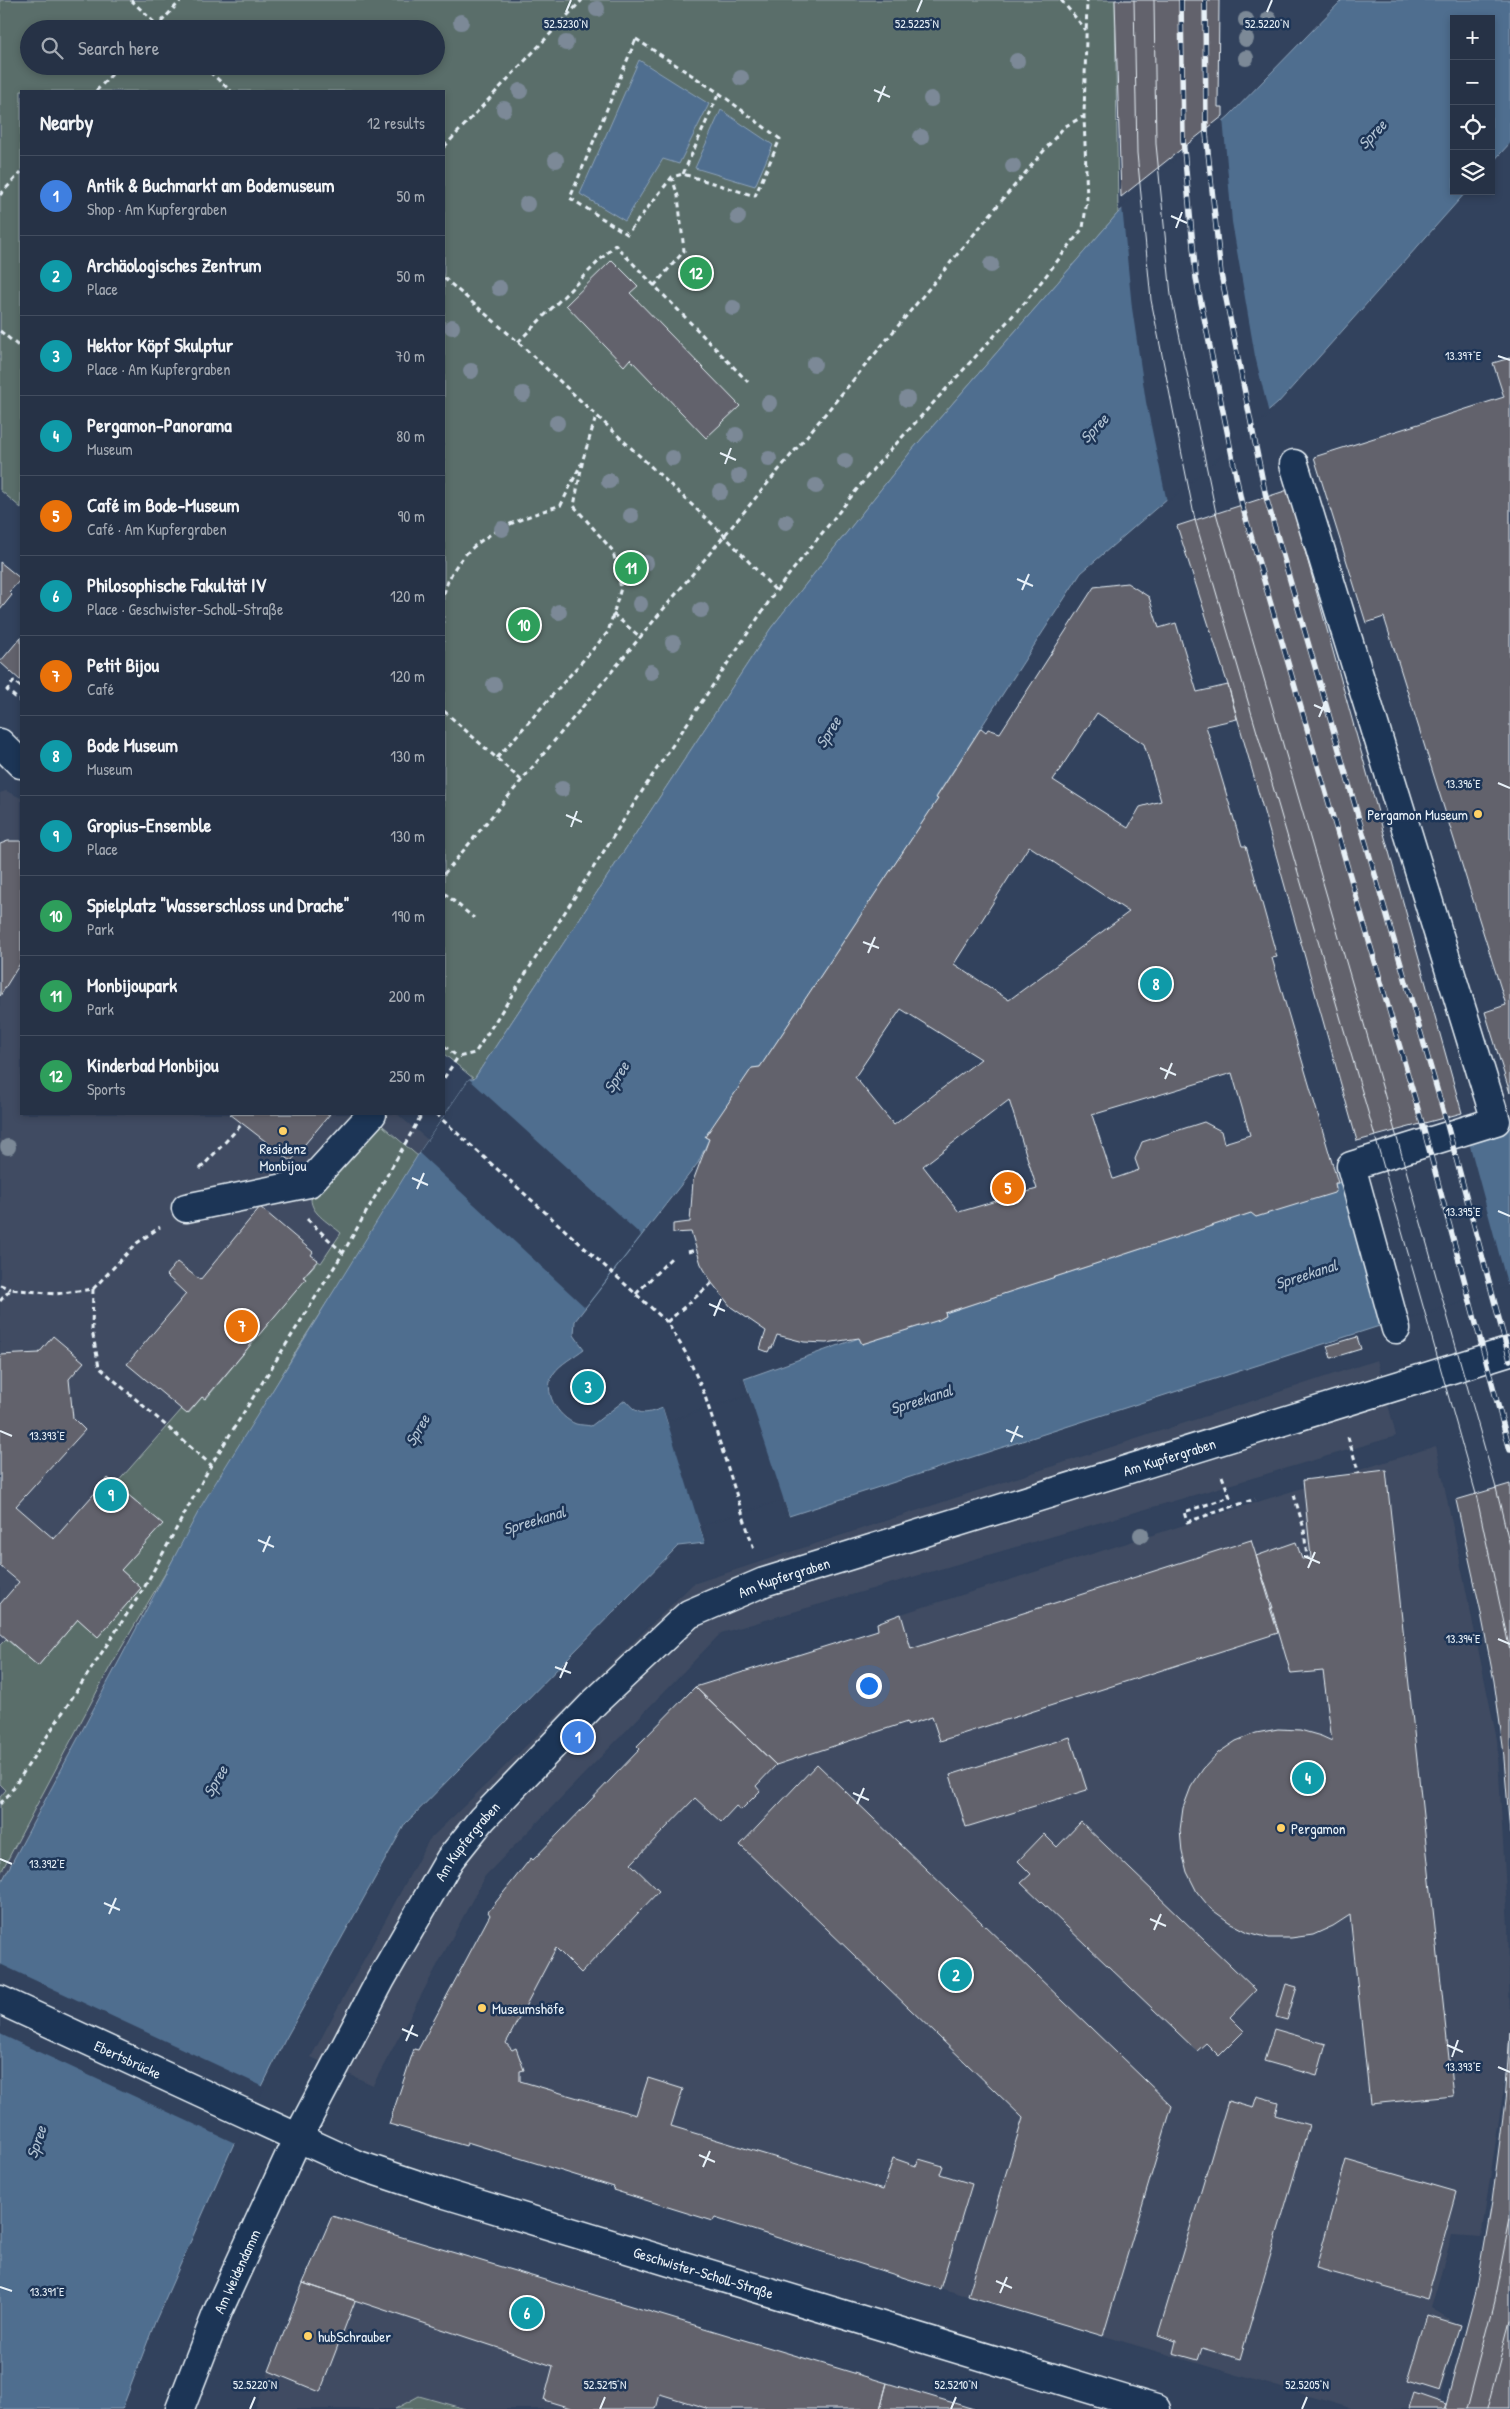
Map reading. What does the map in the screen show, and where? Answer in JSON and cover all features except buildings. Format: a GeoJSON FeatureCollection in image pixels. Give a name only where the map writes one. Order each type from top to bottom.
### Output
{"type":"FeatureCollection","features":[{"type":"Feature","properties":{"kind":"street"},"geometry":{"type":"LineString","coordinates":[[1294,464],[1496,1121],[1351,1166],[1396,1328]]}},
{"type":"Feature","properties":{"kind":"street"},"geometry":{"type":"LineString","coordinates":[[186,1208],[309,1183],[371,1115]]}},
{"type":"Feature","properties":{"kind":"street","name":"Am Kupfergraben"},"geometry":{"type":"LineString","coordinates":[[298,2137],[385,1971],[450,1859],[482,1819],[595,1702],[689,1614],[764,1582],[1510,1351]]}},
{"type":"Feature","properties":{"kind":"street","name":"Ebertsbrücke"},"geometry":{"type":"LineString","coordinates":[[0,2000],[257,2118]]}},
{"type":"Feature","properties":{"kind":"street","name":"Geschwister-Scholl-Straße"},"geometry":{"type":"LineString","coordinates":[[257,2118],[355,2164],[442,2193],[1156,2409]]}},
{"type":"Feature","properties":{"kind":"street","name":"Am Weidendamm"},"geometry":{"type":"LineString","coordinates":[[180,2409],[218,2311],[298,2137]]}},
{"type":"Feature","properties":{"kind":"path"},"geometry":{"type":"LineString","coordinates":[[131,0],[150,20]]}},
{"type":"Feature","properties":{"kind":"path"},"geometry":{"type":"LineString","coordinates":[[165,20],[181,0]]}},
{"type":"Feature","properties":{"kind":"path"},"geometry":{"type":"LineString","coordinates":[[445,146],[582,0]]}},
{"type":"Feature","properties":{"kind":"path"},"geometry":{"type":"LineString","coordinates":[[1061,0],[1087,31]]}},
{"type":"Feature","properties":{"kind":"path"},"geometry":{"type":"LineString","coordinates":[[445,1076],[458,1057],[475,1053],[648,782],[776,591],[874,468],[1027,300],[1083,228],[1087,200],[1084,116],[1088,0]]}},
{"type":"Feature","properties":{"kind":"path"},"geometry":{"type":"LineString","coordinates":[[636,39],[719,93],[780,139],[755,196],[683,174],[672,177],[628,234],[570,198],[636,39]]}},
{"type":"Feature","properties":{"kind":"path"},"geometry":{"type":"LineString","coordinates":[[97,90],[111,75]]}},
{"type":"Feature","properties":{"kind":"path"},"geometry":{"type":"LineString","coordinates":[[213,75],[230,90]]}},
{"type":"Feature","properties":{"kind":"path"},"geometry":{"type":"LineString","coordinates":[[683,174],[719,93]]}},
{"type":"Feature","properties":{"kind":"path"},"geometry":{"type":"LineString","coordinates":[[445,873],[723,534],[898,328],[1064,127],[1084,116]]}},
{"type":"Feature","properties":{"kind":"path"},"geometry":{"type":"LineString","coordinates":[[0,195],[20,173]]}},
{"type":"Feature","properties":{"kind":"path"},"geometry":{"type":"LineString","coordinates":[[654,286],[684,251],[678,196],[672,177]]}},
{"type":"Feature","properties":{"kind":"path"},"geometry":{"type":"LineString","coordinates":[[518,342],[615,245],[748,382]]}},
{"type":"Feature","properties":{"kind":"path"},"geometry":{"type":"LineString","coordinates":[[445,279],[518,342],[723,534],[776,591]]}},
{"type":"Feature","properties":{"kind":"path"},"geometry":{"type":"LineString","coordinates":[[0,331],[20,347]]}},
{"type":"Feature","properties":{"kind":"path"},"geometry":{"type":"LineString","coordinates":[[497,758],[608,632],[614,614],[621,588],[613,551],[574,506],[583,459],[596,417]]}},
{"type":"Feature","properties":{"kind":"path"},"geometry":{"type":"LineString","coordinates":[[445,590],[448,578],[471,548],[484,538],[529,516],[561,505],[583,459]]}},
{"type":"Feature","properties":{"kind":"path"},"geometry":{"type":"LineString","coordinates":[[614,614],[639,636]]}},
{"type":"Feature","properties":{"kind":"path"},"geometry":{"type":"LineString","coordinates":[[20,686],[14,681],[7,690],[20,701]]}},
{"type":"Feature","properties":{"kind":"path"},"geometry":{"type":"LineString","coordinates":[[445,712],[521,780]]}},
{"type":"Feature","properties":{"kind":"path"},"geometry":{"type":"LineString","coordinates":[[445,894],[474,918]]}},
{"type":"Feature","properties":{"kind":"path"},"geometry":{"type":"LineString","coordinates":[[445,1047],[458,1057]]}},
{"type":"Feature","properties":{"kind":"path"},"geometry":{"type":"LineString","coordinates":[[0,1804],[10,1793],[144,1588],[211,1465],[343,1253],[421,1115]]}},
{"type":"Feature","properties":{"kind":"path"},"geometry":{"type":"LineString","coordinates":[[438,1115],[667,1322],[686,1355],[704,1393],[748,1529]]}},
{"type":"Feature","properties":{"kind":"path"},"geometry":{"type":"LineString","coordinates":[[0,1285],[11,1289],[55,1294],[93,1289],[137,1243],[186,1208],[182,1188],[242,1124]]}},
{"type":"Feature","properties":{"kind":"path"},"geometry":{"type":"LineString","coordinates":[[688,1252],[696,1250]]}},
{"type":"Feature","properties":{"kind":"path"},"geometry":{"type":"LineString","coordinates":[[636,1294],[674,1256]]}},
{"type":"Feature","properties":{"kind":"path"},"geometry":{"type":"LineString","coordinates":[[667,1322],[712,1283]]}},
{"type":"Feature","properties":{"kind":"path"},"geometry":{"type":"LineString","coordinates":[[0,1301],[11,1289]]}},
{"type":"Feature","properties":{"kind":"path"},"geometry":{"type":"LineString","coordinates":[[93,1289],[92,1330],[99,1367],[211,1465]]}},
{"type":"Feature","properties":{"kind":"path"},"geometry":{"type":"LineString","coordinates":[[1352,1450],[1360,1474]]}},
{"type":"Feature","properties":{"kind":"path"},"geometry":{"type":"LineString","coordinates":[[1294,1495],[1304,1529],[1307,1559]]}},
{"type":"Feature","properties":{"kind":"path"},"geometry":{"type":"LineString","coordinates":[[1230,1497],[1184,1512],[1187,1522],[1255,1499]]}},
{"type":"Feature","properties":{"kind":"shaded area"},"geometry":{"type":"Polygon","coordinates":[[[6,791],[20,798],[20,1115],[398,1115],[428,1140],[203,1503],[0,1885],[0,793],[6,791]]]}},
{"type":"Feature","properties":{"kind":"shaded area"},"geometry":{"type":"Polygon","coordinates":[[[1377,1360],[1396,1436],[721,1633],[485,1876],[373,2085],[311,2057],[429,1840],[693,1584],[1377,1360]]]}},
{"type":"Feature","properties":{"kind":"shaded area"},"geometry":{"type":"Polygon","coordinates":[[[1436,1446],[1497,1740],[1508,1927],[1510,2025],[1510,2048],[1481,2237],[1452,2235],[1431,2308],[1459,2325],[1437,2409],[1354,2409],[861,2265],[861,2263],[715,2218],[713,2221],[613,2190],[614,2187],[467,2143],[389,2124],[414,2049],[418,2049],[490,1915],[488,1912],[531,1858],[534,1860],[640,1749],[637,1746],[695,1687],[878,1630],[877,1623],[901,1614],[1436,1446]]]}},
{"type":"Feature","properties":{"kind":"shaded area"},"geometry":{"type":"Polygon","coordinates":[[[332,2216],[887,2383],[880,2409],[254,2409],[303,2283],[332,2216]]]}},
{"type":"Feature","properties":{"kind":"green space"},"geometry":{"type":"Polygon","coordinates":[[[0,0],[1115,0],[1118,213],[912,450],[771,628],[474,1079],[445,1055],[445,90],[20,90],[20,507],[0,490],[0,0]]]}},
{"type":"Feature","properties":{"kind":"green space"},"geometry":{"type":"Polygon","coordinates":[[[376,1120],[419,1157],[417,1162],[299,1346],[110,1667],[0,1874],[0,1797],[6,1790],[0,1784],[0,1645],[6,1639],[38,1666],[78,1619],[98,1637],[141,1588],[121,1570],[162,1524],[116,1484],[182,1409],[189,1413],[202,1397],[206,1399],[305,1279],[304,1277],[318,1261],[321,1263],[341,1233],[318,1214],[314,1209],[311,1199],[376,1120]]]}},
{"type":"Feature","properties":{"kind":"green space"},"geometry":{"type":"Polygon","coordinates":[[[419,2396],[465,2409],[395,2409],[419,2396]]]}},
{"type":"Feature","properties":{"kind":"water"},"geometry":{"type":"Polygon","coordinates":[[[1342,0],[1510,0],[1510,143],[1495,160],[1495,15],[1450,15],[1450,195],[1463,195],[1278,403],[1081,573],[936,797],[938,799],[760,1067],[752,1068],[706,1137],[709,1139],[698,1163],[575,1321],[574,1335],[584,1349],[564,1363],[554,1373],[550,1380],[549,1388],[553,1403],[563,1416],[576,1424],[591,1426],[625,1400],[634,1409],[642,1413],[663,1408],[668,1424],[750,1398],[744,1379],[859,1338],[862,1344],[939,1320],[946,1316],[945,1313],[1251,1213],[1256,1217],[1336,1189],[1335,1183],[1339,1183],[1344,1175],[1510,1125],[1510,1284],[789,1516],[782,1497],[699,1523],[705,1543],[678,1546],[405,1824],[285,2040],[235,2141],[155,2322],[122,2409],[0,2409],[0,1885],[203,1503],[419,1153],[469,1079],[474,1079],[771,628],[912,450],[1118,213],[1229,116],[1342,0]]]}},
{"type":"Feature","properties":{"kind":"water"},"geometry":{"type":"Polygon","coordinates":[[[639,60],[709,104],[679,164],[663,159],[625,221],[580,194],[639,60]]]}},
{"type":"Feature","properties":{"kind":"water"},"geometry":{"type":"Polygon","coordinates":[[[721,110],[773,145],[755,186],[695,168],[721,110]]]}},
{"type":"Feature","properties":{"kind":"pier"},"geometry":{"type":"Polygon","coordinates":[[[1223,118],[1232,222],[1255,356],[1269,414],[1167,502],[1146,402],[1132,308],[1122,206],[1223,118]]]}},
{"type":"Feature","properties":{"kind":"pier"},"geometry":{"type":"Polygon","coordinates":[[[469,1079],[641,1235],[585,1307],[419,1153],[469,1079]]]}},
{"type":"Feature","properties":{"kind":"pier"},"geometry":{"type":"Polygon","coordinates":[[[1467,1135],[1508,1287],[1406,1320],[1364,1166],[1467,1135]]]}},
{"type":"Feature","properties":{"kind":"pier"},"geometry":{"type":"Polygon","coordinates":[[[744,1379],[789,1516],[786,1517],[781,1500],[702,1525],[707,1542],[705,1543],[663,1408],[665,1407],[669,1421],[747,1396],[741,1380],[744,1379]]]}},
{"type":"Feature","properties":{"kind":"pier"},"geometry":{"type":"Polygon","coordinates":[[[0,1964],[264,2087],[237,2144],[0,2034],[0,1964]]]}},
{"type":"Feature","properties":{"kind":"tram line"},"geometry":{"type":"LineString","coordinates":[[1134,0],[1137,153],[1151,300],[1195,520],[1375,1136],[1476,1494],[1510,1651]]}},
{"type":"Feature","properties":{"kind":"tram line"},"geometry":{"type":"LineString","coordinates":[[1154,0],[1156,144],[1171,295],[1216,513],[1395,1131],[1496,1488],[1510,1546]]}},
{"type":"Feature","properties":{"kind":"tram line"},"geometry":{"type":"LineString","coordinates":[[1466,2409],[1494,2301],[1510,2219]]}},
{"type":"Feature","properties":{"kind":"tram line"},"geometry":{"type":"LineString","coordinates":[[1487,2409],[1510,2321]]}},
{"type":"Feature","properties":{"kind":"railway"},"geometry":{"type":"LineString","coordinates":[[1181,0],[1183,139],[1196,278],[1242,505],[1422,1123],[1510,1450]]}},
{"type":"Feature","properties":{"kind":"railway"},"geometry":{"type":"LineString","coordinates":[[1205,0],[1206,133],[1221,274],[1266,497],[1445,1117],[1510,1360]]}},
{"type":"Feature","properties":{"kind":"place","name":"Kinderbad Monbijou"},"geometry":{"type":"Point","coordinates":[696,273]}},
{"type":"Feature","properties":{"kind":"place","name":"Monbijoupark"},"geometry":{"type":"Point","coordinates":[631,568]}},
{"type":"Feature","properties":{"kind":"place","name":"Spielplatz \"Wasserschloss und Drache\""},"geometry":{"type":"Point","coordinates":[524,625]}},
{"type":"Feature","properties":{"kind":"place","name":"Pergamon Museum"},"geometry":{"type":"Point","coordinates":[1478,814]}},
{"type":"Feature","properties":{"kind":"place","name":"Bode Museum"},"geometry":{"type":"Point","coordinates":[1156,984]}},
{"type":"Feature","properties":{"kind":"place","name":"Residenz Monbijou"},"geometry":{"type":"Point","coordinates":[283,1131]}},
{"type":"Feature","properties":{"kind":"place","name":"Café im Bode-Museum"},"geometry":{"type":"Point","coordinates":[1008,1188]}},
{"type":"Feature","properties":{"kind":"place","name":"Petit Bijou"},"geometry":{"type":"Point","coordinates":[242,1326]}},
{"type":"Feature","properties":{"kind":"place","name":"Hektor Köpf Skulptur"},"geometry":{"type":"Point","coordinates":[588,1387]}},
{"type":"Feature","properties":{"kind":"place","name":"Gropius-Ensemble"},"geometry":{"type":"Point","coordinates":[111,1495]}},
{"type":"Feature","properties":{"kind":"place","name":"Antik & Buchmarkt am Bodemuseum"},"geometry":{"type":"Point","coordinates":[578,1737]}},
{"type":"Feature","properties":{"kind":"place","name":"Pergamon-Panorama"},"geometry":{"type":"Point","coordinates":[1308,1778]}},
{"type":"Feature","properties":{"kind":"place","name":"Pergamon"},"geometry":{"type":"Point","coordinates":[1281,1828]}},
{"type":"Feature","properties":{"kind":"place","name":"Archäologisches Zentrum"},"geometry":{"type":"Point","coordinates":[956,1975]}},
{"type":"Feature","properties":{"kind":"place","name":"Museumshöfe"},"geometry":{"type":"Point","coordinates":[482,2008]}},
{"type":"Feature","properties":{"kind":"place","name":"Philosophische Fakultät IV"},"geometry":{"type":"Point","coordinates":[527,2313]}},
{"type":"Feature","properties":{"kind":"place","name":"hubSchrauber"},"geometry":{"type":"Point","coordinates":[308,2336]}},
{"type":"Feature","properties":{"kind":"water label","name":"Spree"},"geometry":{"type":"Point","coordinates":[1372,134]}},
{"type":"Feature","properties":{"kind":"water label","name":"Spree"},"geometry":{"type":"Point","coordinates":[1094,428]}},
{"type":"Feature","properties":{"kind":"water label","name":"Spree"},"geometry":{"type":"Point","coordinates":[828,732]}},
{"type":"Feature","properties":{"kind":"water label","name":"Spree"},"geometry":{"type":"Point","coordinates":[616,1077]}},
{"type":"Feature","properties":{"kind":"water label","name":"Spreekanal"},"geometry":{"type":"Point","coordinates":[1306,1274]}},
{"type":"Feature","properties":{"kind":"water label","name":"Spreekanal"},"geometry":{"type":"Point","coordinates":[921,1399]}},
{"type":"Feature","properties":{"kind":"water label","name":"Spree"},"geometry":{"type":"Point","coordinates":[417,1430]}},
{"type":"Feature","properties":{"kind":"water label","name":"Spreekanal"},"geometry":{"type":"Point","coordinates":[534,1520]}},
{"type":"Feature","properties":{"kind":"water label","name":"Spree"},"geometry":{"type":"Point","coordinates":[215,1781]}},
{"type":"Feature","properties":{"kind":"water label","name":"Spree"},"geometry":{"type":"Point","coordinates":[36,2142]}}]}
